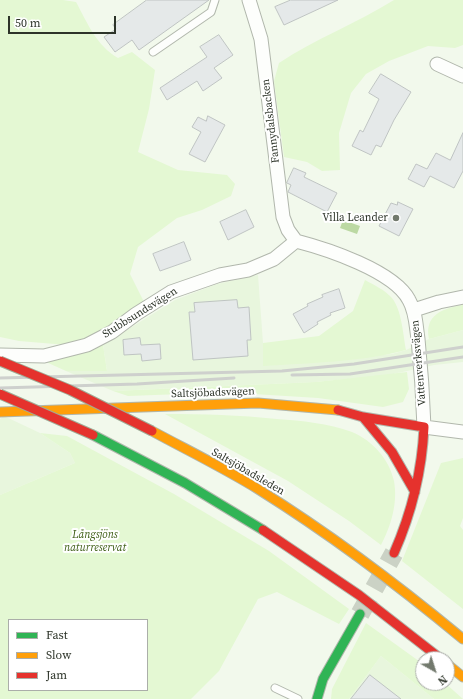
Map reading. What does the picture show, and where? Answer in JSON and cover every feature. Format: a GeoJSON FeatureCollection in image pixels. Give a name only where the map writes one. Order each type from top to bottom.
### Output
{"type":"FeatureCollection","features":[{"type":"Feature","properties":{"kind":"main road","name":"Saltsjöbadsleden"},"geometry":{"type":"LineString","coordinates":[[0,361],[70,390],[152,431],[257,489],[349,550],[417,601],[463,639]]}},
{"type":"Feature","properties":{"kind":"main road"},"geometry":{"type":"LineString","coordinates":[[0,394],[132,454],[238,513],[331,574],[398,623],[431,651]]}},
{"type":"Feature","properties":{"kind":"main road","name":"Saltsjöbadsvägen"},"geometry":{"type":"LineString","coordinates":[[0,412],[258,403],[333,409],[363,417],[424,427]]}},
{"type":"Feature","properties":{"kind":"main road"},"geometry":{"type":"LineString","coordinates":[[363,417],[391,449],[415,492]]}},
{"type":"Feature","properties":{"kind":"main road","name":"Vattenverksvägen"},"geometry":{"type":"LineString","coordinates":[[394,554],[407,524],[415,492],[423,456],[424,427]]}},
{"type":"Feature","properties":{"kind":"main road"},"geometry":{"type":"LineString","coordinates":[[317,699],[323,679],[360,614]]}},
{"type":"Feature","properties":{"kind":"main road"},"geometry":{"type":"LineString","coordinates":[[455,670],[463,677]]}},
{"type":"Feature","properties":{"kind":"street","name":"Fannydalsbacken"},"geometry":{"type":"LineString","coordinates":[[249,0],[261,39],[283,217],[288,230],[296,241]]}},
{"type":"Feature","properties":{"kind":"street"},"geometry":{"type":"LineString","coordinates":[[437,64],[463,76]]}},
{"type":"Feature","properties":{"kind":"street","name":"Vattenverksvägen"},"geometry":{"type":"LineString","coordinates":[[296,241],[323,248],[393,282],[409,299],[414,310],[423,382],[424,427]]}},
{"type":"Feature","properties":{"kind":"street","name":"Stubbsundsvägen"},"geometry":{"type":"LineString","coordinates":[[0,355],[44,356],[87,345],[112,332],[136,314],[171,292],[220,275],[248,270],[274,259],[296,241]]}},
{"type":"Feature","properties":{"kind":"street"},"geometry":{"type":"LineString","coordinates":[[414,310],[439,302],[463,297]]}},
{"type":"Feature","properties":{"kind":"street"},"geometry":{"type":"LineString","coordinates":[[424,427],[463,432]]}},
{"type":"Feature","properties":{"kind":"lane"},"geometry":{"type":"LineString","coordinates":[[153,52],[210,12],[215,0]]}},
{"type":"Feature","properties":{"kind":"lane"},"geometry":{"type":"LineString","coordinates":[[275,688],[298,699]]}},
{"type":"Feature","properties":{"kind":"shaded area"},"geometry":{"type":"Polygon","coordinates":[[[343,220],[360,226],[357,234],[340,228],[343,220]]]}},
{"type":"Feature","properties":{"kind":"shaded area"},"geometry":{"type":"Polygon","coordinates":[[[258,275],[263,343],[263,365],[392,354],[406,350],[429,339],[463,330],[463,362],[434,365],[389,375],[316,382],[113,391],[66,371],[107,371],[103,345],[175,300],[217,284],[258,275]]]}},
{"type":"Feature","properties":{"kind":"shaded area"},"geometry":{"type":"Polygon","coordinates":[[[4,416],[40,433],[70,453],[75,463],[0,495],[0,419],[4,416]]]}},
{"type":"Feature","properties":{"kind":"shaded area"},"geometry":{"type":"Polygon","coordinates":[[[381,656],[415,684],[415,691],[424,691],[434,699],[349,699],[381,656]]]}},
{"type":"Feature","properties":{"kind":"green space"},"geometry":{"type":"Polygon","coordinates":[[[0,0],[63,0],[76,2],[93,33],[110,53],[118,58],[132,52],[155,70],[149,109],[138,152],[178,170],[227,175],[235,184],[231,196],[202,210],[177,218],[138,247],[130,274],[145,304],[107,332],[67,345],[19,341],[0,337],[0,0]]]}},
{"type":"Feature","properties":{"kind":"green space"},"geometry":{"type":"Polygon","coordinates":[[[394,0],[463,0],[463,45],[455,48],[428,46],[389,61],[366,74],[351,93],[339,133],[340,170],[322,171],[307,162],[284,157],[274,81],[279,63],[307,46],[394,0]]]}},
{"type":"Feature","properties":{"kind":"green space"},"geometry":{"type":"Polygon","coordinates":[[[365,280],[386,293],[395,303],[402,323],[406,350],[353,360],[263,366],[263,343],[319,336],[353,311],[365,280]]]}},
{"type":"Feature","properties":{"kind":"green space"},"geometry":{"type":"Polygon","coordinates":[[[463,305],[463,330],[429,339],[429,324],[432,318],[449,308],[463,305]]]}},
{"type":"Feature","properties":{"kind":"green space"},"geometry":{"type":"Polygon","coordinates":[[[103,345],[107,371],[66,371],[46,362],[103,345]]]}},
{"type":"Feature","properties":{"kind":"green space"},"geometry":{"type":"Polygon","coordinates":[[[407,372],[409,389],[403,402],[383,407],[318,398],[253,394],[128,396],[113,391],[316,382],[407,372]]]}},
{"type":"Feature","properties":{"kind":"green space"},"geometry":{"type":"Polygon","coordinates":[[[165,414],[235,416],[324,424],[352,432],[367,440],[384,458],[392,473],[394,481],[395,498],[393,514],[381,545],[349,521],[288,481],[165,414]]]}},
{"type":"Feature","properties":{"kind":"green space","name":"Långsjöns naturreservat"},"geometry":{"type":"Polygon","coordinates":[[[40,433],[67,436],[174,494],[269,551],[349,609],[339,624],[277,592],[258,599],[219,671],[191,699],[0,699],[0,495],[75,463],[70,453],[40,433]]]}},
{"type":"Feature","properties":{"kind":"green space"},"geometry":{"type":"Polygon","coordinates":[[[463,458],[463,518],[460,526],[463,530],[463,609],[402,561],[441,463],[463,458]]]}},
{"type":"Feature","properties":{"kind":"green space"},"geometry":{"type":"Polygon","coordinates":[[[366,623],[415,658],[415,684],[381,656],[349,699],[331,699],[332,689],[366,623]]]}},
{"type":"Feature","properties":{"kind":"green space"},"geometry":{"type":"Polygon","coordinates":[[[424,691],[454,691],[463,699],[434,699],[424,691]]]}},
{"type":"Feature","properties":{"kind":"building"},"geometry":{"type":"Polygon","coordinates":[[[147,0],[209,0],[139,50],[132,40],[115,52],[104,37],[116,29],[113,25],[147,0]]]}},
{"type":"Feature","properties":{"kind":"building"},"geometry":{"type":"Polygon","coordinates":[[[291,0],[338,0],[284,25],[275,7],[291,0]]]}},
{"type":"Feature","properties":{"kind":"building"},"geometry":{"type":"Polygon","coordinates":[[[219,35],[233,55],[214,68],[222,78],[203,91],[197,81],[167,100],[160,88],[207,57],[200,47],[219,35]]]}},
{"type":"Feature","properties":{"kind":"building"},"geometry":{"type":"Polygon","coordinates":[[[381,74],[411,92],[394,120],[381,147],[376,145],[371,155],[352,146],[360,130],[363,132],[379,99],[369,93],[381,74]]]}},
{"type":"Feature","properties":{"kind":"building"},"geometry":{"type":"Polygon","coordinates":[[[208,116],[225,125],[205,162],[189,154],[201,132],[192,127],[198,117],[206,121],[208,116]]]}},
{"type":"Feature","properties":{"kind":"building"},"geometry":{"type":"Polygon","coordinates":[[[463,133],[463,171],[454,188],[430,176],[424,187],[408,179],[416,164],[427,169],[436,153],[450,160],[463,133]]]}},
{"type":"Feature","properties":{"kind":"building"},"geometry":{"type":"Polygon","coordinates":[[[294,168],[306,173],[304,177],[337,193],[327,212],[288,192],[291,185],[287,183],[294,168]]]}},
{"type":"Feature","properties":{"kind":"building","name":"Villa Leander"},"geometry":{"type":"Polygon","coordinates":[[[398,202],[413,209],[399,236],[379,226],[391,203],[397,205],[398,202]]]}},
{"type":"Feature","properties":{"kind":"building"},"geometry":{"type":"Polygon","coordinates":[[[246,210],[254,227],[228,240],[220,222],[246,210]]]}},
{"type":"Feature","properties":{"kind":"building"},"geometry":{"type":"Polygon","coordinates":[[[184,242],[191,260],[160,271],[153,254],[184,242]]]}},
{"type":"Feature","properties":{"kind":"building"},"geometry":{"type":"Polygon","coordinates":[[[339,289],[345,308],[330,313],[331,315],[317,322],[318,324],[304,333],[293,314],[308,306],[307,304],[323,297],[322,295],[339,289]]]}},
{"type":"Feature","properties":{"kind":"building"},"geometry":{"type":"Polygon","coordinates":[[[237,300],[238,308],[249,307],[251,340],[247,340],[248,356],[193,360],[189,312],[195,312],[194,303],[237,300]]]}},
{"type":"Feature","properties":{"kind":"building"},"geometry":{"type":"Polygon","coordinates":[[[140,338],[141,345],[160,344],[161,359],[142,361],[141,354],[124,355],[123,340],[140,338]]]}},
{"type":"Feature","properties":{"kind":"building"},"geometry":{"type":"Polygon","coordinates":[[[370,675],[401,699],[351,699],[370,675]]]}},
{"type":"Feature","properties":{"kind":"tunnel"},"geometry":{"type":"LineString","coordinates":[[360,614],[394,553]]}},
{"type":"Feature","properties":{"kind":"railway"},"geometry":{"type":"LineString","coordinates":[[0,378],[282,371],[354,364],[463,347]]}},
{"type":"Feature","properties":{"kind":"railway"},"geometry":{"type":"LineString","coordinates":[[292,375],[350,374],[463,357]]}},
{"type":"Feature","properties":{"kind":"railway"},"geometry":{"type":"LineString","coordinates":[[0,388],[137,384],[234,378]]}},
{"type":"Feature","properties":{"kind":"traffic: fast"},"geometry":{"type":"LineString","coordinates":[[93,435],[185,483],[263,530]]}},
{"type":"Feature","properties":{"kind":"traffic: fast"},"geometry":{"type":"LineString","coordinates":[[317,699],[323,679],[360,614]]}},
{"type":"Feature","properties":{"kind":"traffic: slow"},"geometry":{"type":"LineString","coordinates":[[0,412],[258,403],[338,410]]}},
{"type":"Feature","properties":{"kind":"traffic: slow"},"geometry":{"type":"LineString","coordinates":[[152,431],[219,466],[285,506],[389,580],[463,639]]}},
{"type":"Feature","properties":{"kind":"traffic: slow"},"geometry":{"type":"LineString","coordinates":[[455,670],[463,677]]}},
{"type":"Feature","properties":{"kind":"traffic: jam"},"geometry":{"type":"LineString","coordinates":[[0,361],[70,390],[152,431]]}},
{"type":"Feature","properties":{"kind":"traffic: jam"},"geometry":{"type":"LineString","coordinates":[[0,394],[93,435]]}},
{"type":"Feature","properties":{"kind":"traffic: jam"},"geometry":{"type":"LineString","coordinates":[[338,410],[363,417],[424,427],[421,459],[415,491],[406,522],[394,553]]}},
{"type":"Feature","properties":{"kind":"traffic: jam"},"geometry":{"type":"LineString","coordinates":[[363,417],[392,452],[415,492]]}},
{"type":"Feature","properties":{"kind":"traffic: jam"},"geometry":{"type":"LineString","coordinates":[[263,530],[359,595],[431,651]]}},
{"type":"Feature","properties":{"kind":"place","name":"Villa Leander"},"geometry":{"type":"Point","coordinates":[396,218]}}]}
